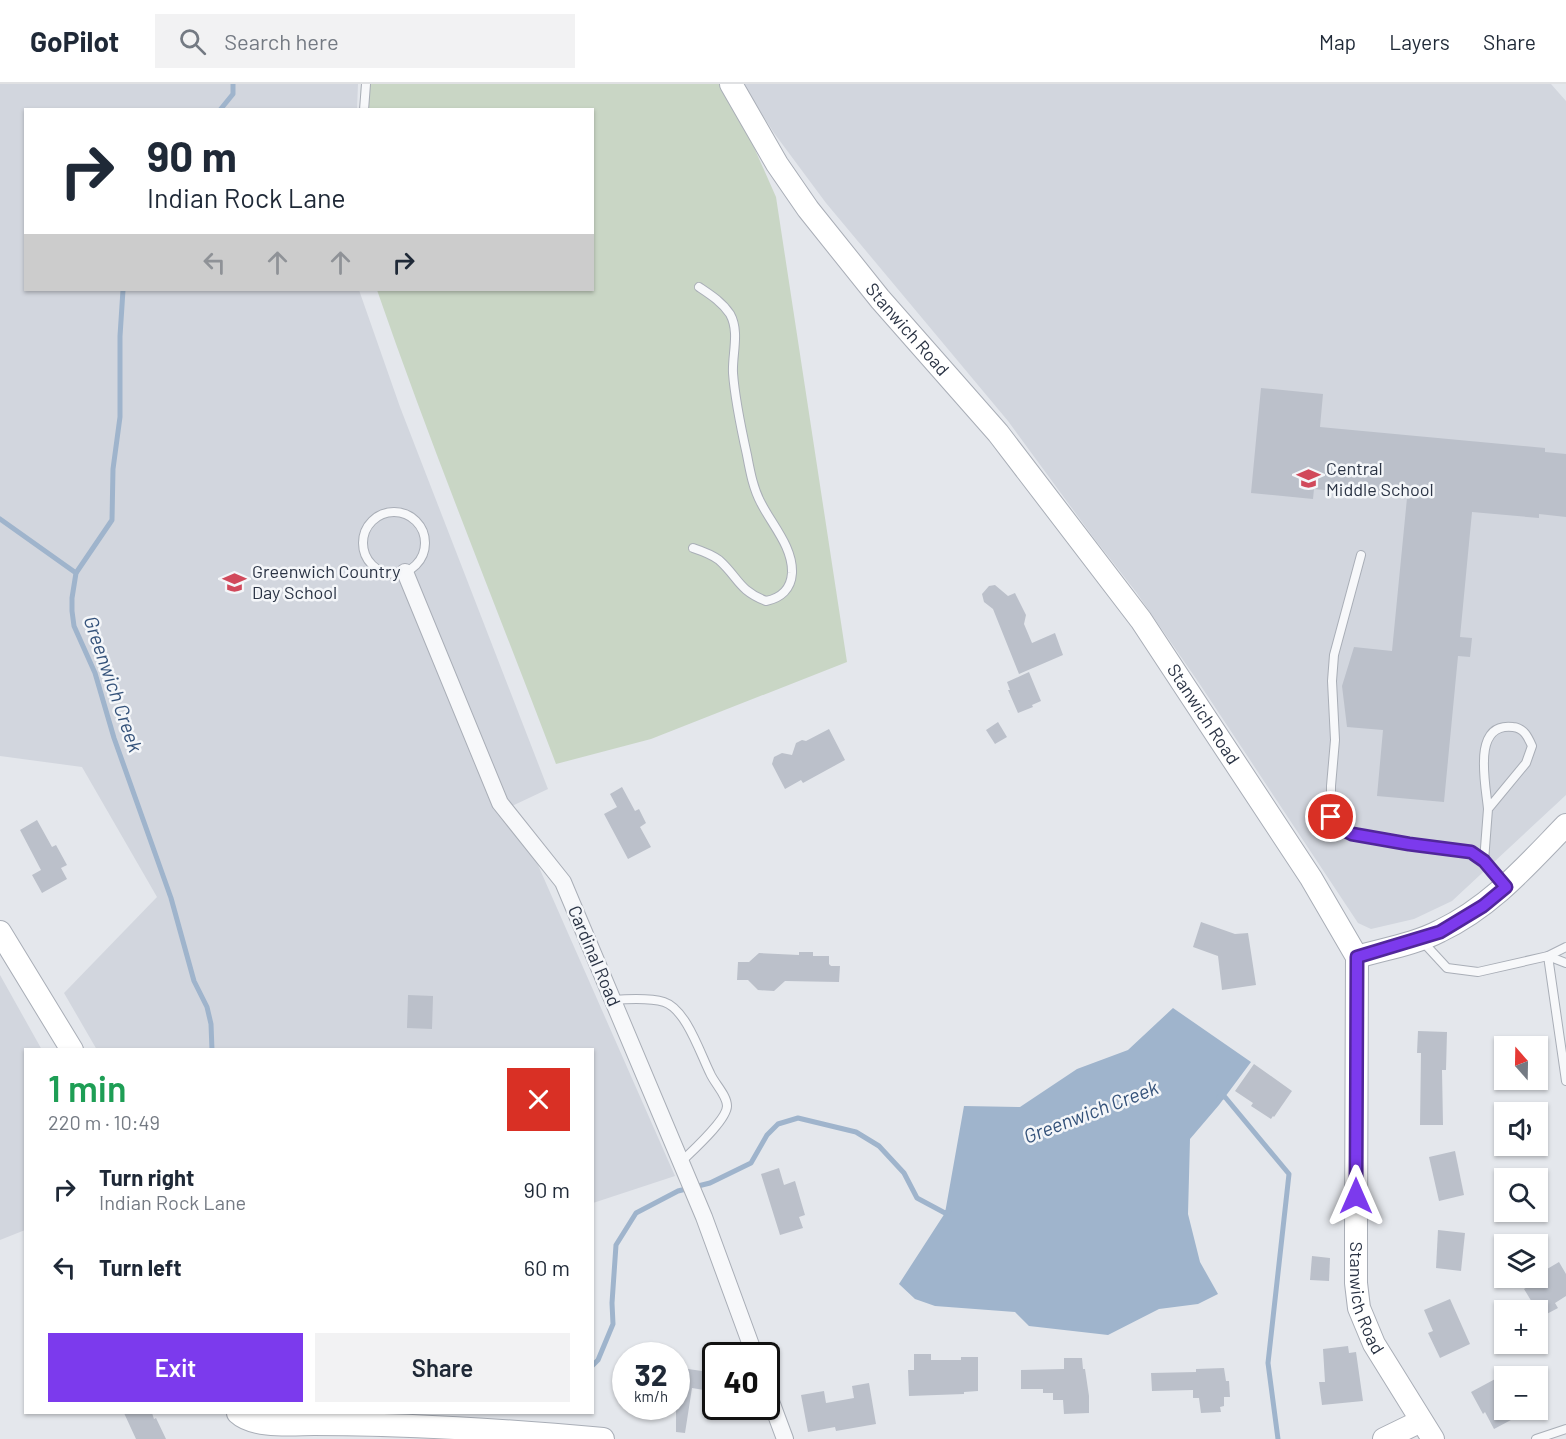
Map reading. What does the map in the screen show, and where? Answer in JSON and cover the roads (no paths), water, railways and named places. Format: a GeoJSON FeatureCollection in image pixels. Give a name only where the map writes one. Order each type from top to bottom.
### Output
{"type":"FeatureCollection","features":[{"type":"Feature","properties":{"kind":"street","name":"Stanwich Road"},"geometry":{"type":"LineString","coordinates":[[731,84],[777,164],[808,209],[880,299],[998,433],[1141,620],[1311,878],[1357,957],[1357,1296],[1362,1319],[1371,1338],[1427,1430]]}},
{"type":"Feature","properties":{"kind":"street","name":"Cardinal Road"},"geometry":{"type":"LineString","coordinates":[[405,572],[500,803],[563,882],[692,1188],[750,1342]]}},
{"type":"Feature","properties":{"kind":"street"},"geometry":{"type":"LineString","coordinates":[[1357,957],[1440,932],[1483,906],[1506,887],[1566,825]]}},
{"type":"Feature","properties":{"kind":"street"},"geometry":{"type":"LineString","coordinates":[[0,932],[71,1048]]}},
{"type":"Feature","properties":{"kind":"street"},"geometry":{"type":"LineString","coordinates":[[239,1414],[266,1424],[400,1424],[603,1439]]}},
{"type":"Feature","properties":{"kind":"street"},"geometry":{"type":"LineString","coordinates":[[778,1420],[785,1439]]}},
{"type":"Feature","properties":{"kind":"street"},"geometry":{"type":"LineString","coordinates":[[1384,1439],[1427,1430]]}},
{"type":"Feature","properties":{"kind":"lane"},"geometry":{"type":"LineString","coordinates":[[364,108],[366,84]]}},
{"type":"Feature","properties":{"kind":"lane"},"geometry":{"type":"LineString","coordinates":[[693,548],[708,553],[719,561],[742,588],[766,601],[782,595],[789,585],[792,572],[783,538],[756,492],[747,454],[735,394],[734,330],[730,315],[718,299],[699,287]]}},
{"type":"Feature","properties":{"kind":"lane"},"geometry":{"type":"LineString","coordinates":[[386,513],[407,514],[416,520],[422,529],[425,549],[421,559],[405,572],[385,573],[369,561],[364,552],[363,543],[369,524],[386,513]]}},
{"type":"Feature","properties":{"kind":"lane"},"geometry":{"type":"LineString","coordinates":[[1361,555],[1334,655],[1332,681],[1335,740],[1331,817],[1340,828],[1352,834],[1471,852],[1484,861],[1506,887]]}},
{"type":"Feature","properties":{"kind":"lane"},"geometry":{"type":"LineString","coordinates":[[1484,861],[1488,809],[1483,755],[1486,741],[1492,734],[1506,726],[1518,728],[1528,736],[1532,746],[1526,764],[1488,809]]}},
{"type":"Feature","properties":{"kind":"lane"},"geometry":{"type":"LineString","coordinates":[[1421,939],[1447,968],[1478,972],[1548,956],[1566,947]]}},
{"type":"Feature","properties":{"kind":"lane"},"geometry":{"type":"LineString","coordinates":[[1548,956],[1566,963]]}},
{"type":"Feature","properties":{"kind":"lane"},"geometry":{"type":"LineString","coordinates":[[1548,956],[1566,1081]]}},
{"type":"Feature","properties":{"kind":"lane"},"geometry":{"type":"LineString","coordinates":[[613,1000],[664,1002],[682,1014],[713,1080],[725,1098],[727,1106],[722,1118],[681,1162]]}},
{"type":"Feature","properties":{"kind":"lane"},"geometry":{"type":"LineString","coordinates":[[1536,1439],[1566,1429]]}},
{"type":"Feature","properties":{"kind":"water"},"geometry":{"type":"Polygon","coordinates":[[[1173,1008],[1251,1062],[1190,1139],[1188,1214],[1200,1262],[1218,1294],[1198,1304],[1159,1309],[1108,1335],[1029,1326],[1015,1312],[935,1306],[915,1299],[899,1284],[945,1213],[964,1106],[1020,1107],[1077,1069],[1128,1050],[1173,1008]]]}},
{"type":"Feature","properties":{"kind":"waterway","name":"Greenwich Creek"},"geometry":{"type":"LineString","coordinates":[[222,108],[233,94],[233,84]]}},
{"type":"Feature","properties":{"kind":"waterway","name":"Greenwich Creek"},"geometry":{"type":"LineString","coordinates":[[123,291],[120,336],[120,417],[113,469],[112,520],[76,573],[72,611],[74,626],[95,673],[114,738],[171,898],[194,981],[207,1007],[211,1024],[212,1048]]}},
{"type":"Feature","properties":{"kind":"waterway"},"geometry":{"type":"LineString","coordinates":[[0,519],[76,573]]}},
{"type":"Feature","properties":{"kind":"waterway","name":"Greenwich Creek"},"geometry":{"type":"LineString","coordinates":[[1219,1097],[1225,1097],[1289,1174],[1268,1363],[1278,1439]]}},
{"type":"Feature","properties":{"kind":"waterway","name":"Greenwich Creek"},"geometry":{"type":"LineString","coordinates":[[594,1364],[598,1360],[613,1324],[616,1245],[636,1213],[678,1191],[710,1183],[751,1163],[767,1135],[778,1124],[798,1118],[856,1132],[879,1146],[904,1173],[917,1198],[945,1213],[949,1211]]}},
{"type":"Feature","properties":{"kind":"place","name":"Central Middle School"},"geometry":{"type":"Point","coordinates":[1308,479]}},
{"type":"Feature","properties":{"kind":"place","name":"Greenwich Country Day School"},"geometry":{"type":"Point","coordinates":[234,582]}}]}
